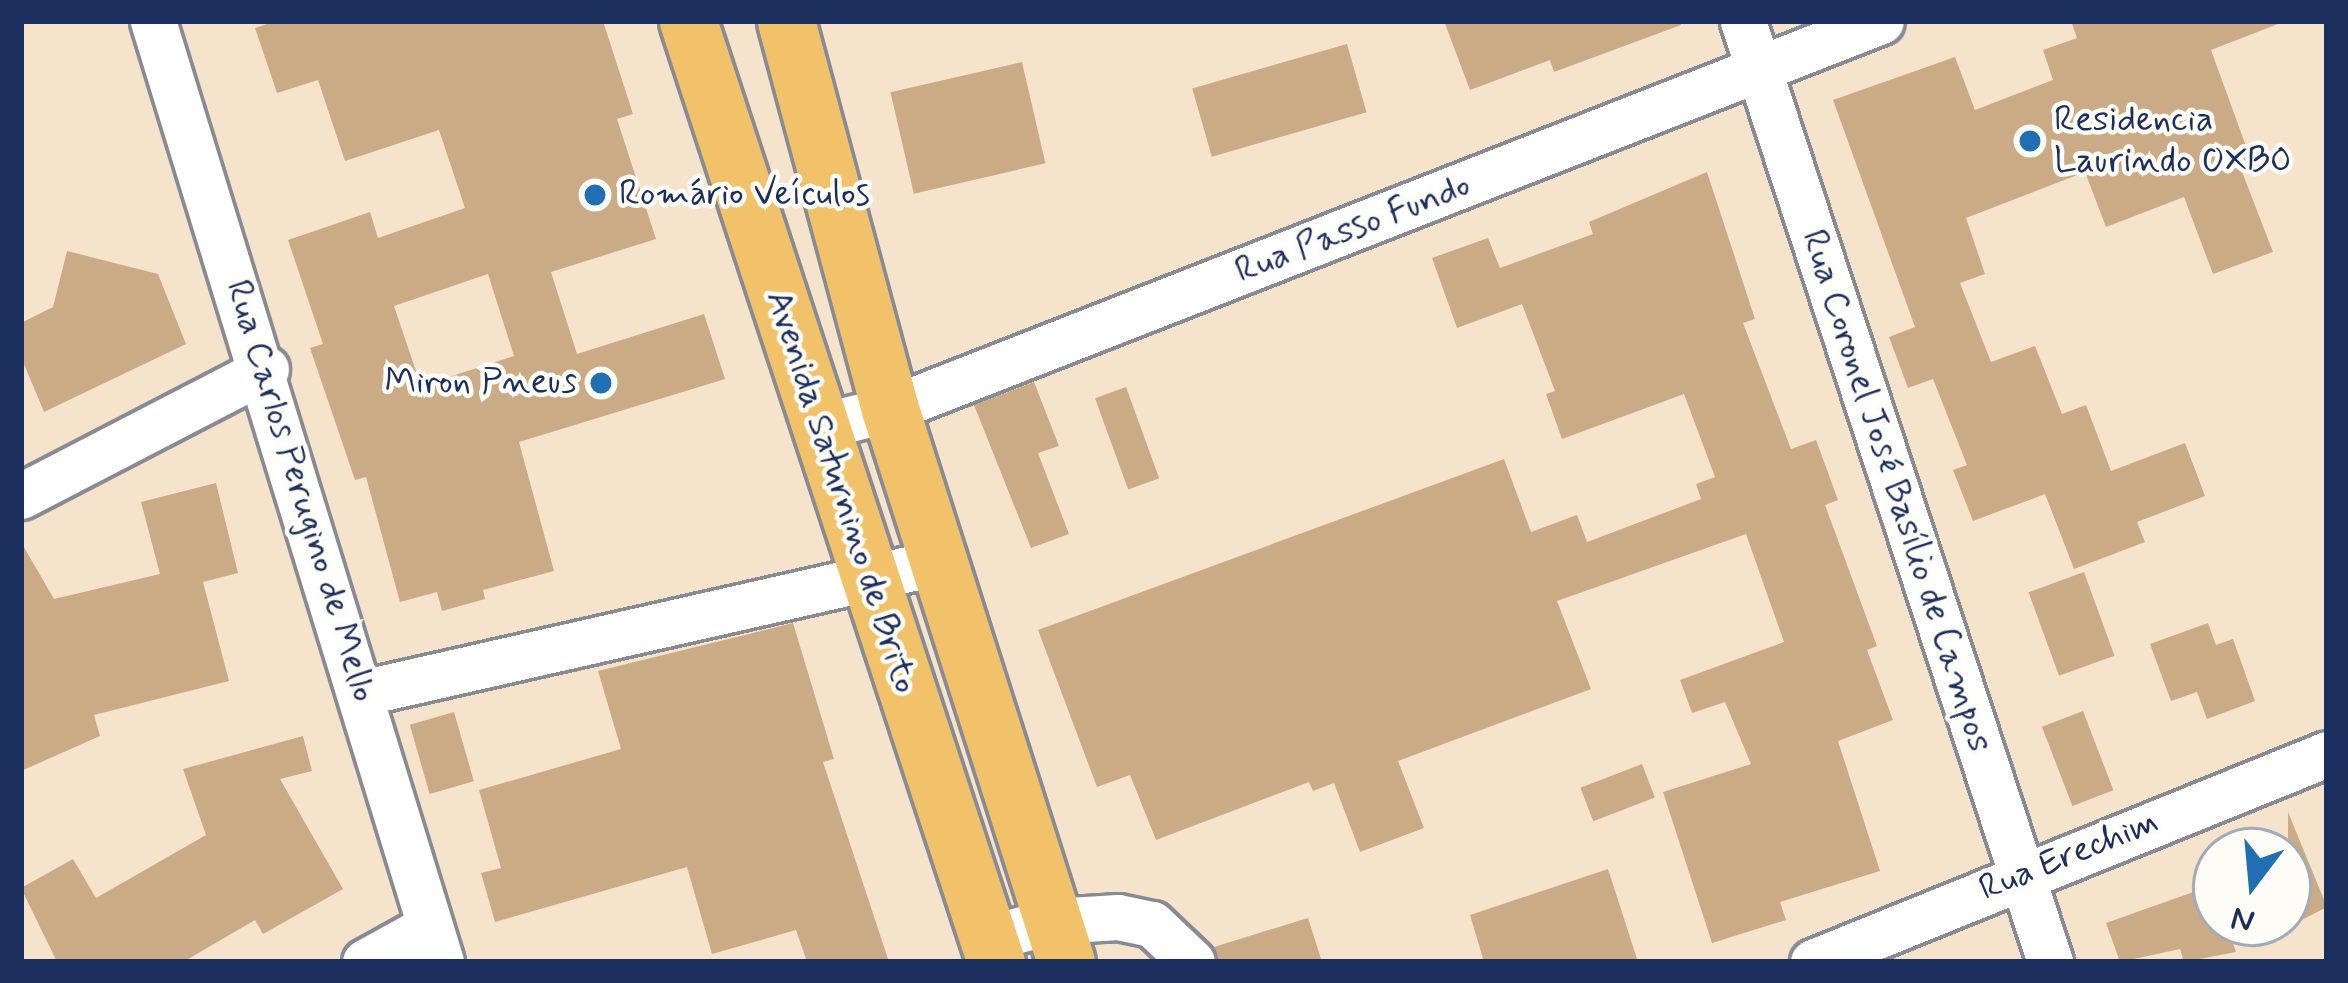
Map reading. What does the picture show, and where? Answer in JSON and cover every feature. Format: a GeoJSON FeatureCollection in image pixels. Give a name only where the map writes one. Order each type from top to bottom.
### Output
{"type":"FeatureCollection","features":[{"type":"Feature","properties":{"kind":"main road","name":"Avenida Saturnino de Brito"},"geometry":{"type":"LineString","coordinates":[[688,21],[866,578],[992,950]]}},
{"type":"Feature","properties":{"kind":"main road","name":"Avenida Saturnino de Brito"},"geometry":{"type":"LineString","coordinates":[[786,21],[890,410],[1059,942]]}},
{"type":"Feature","properties":{"kind":"main road"},"geometry":{"type":"LineString","coordinates":[[756,230],[836,211]]}},
{"type":"Feature","properties":{"kind":"street","name":"Rua Carlos Perugino de Mello"},"geometry":{"type":"LineString","coordinates":[[153,21],[266,369],[435,944]]}},
{"type":"Feature","properties":{"kind":"street","name":"Rua Coronel José Basílio de Campos"},"geometry":{"type":"LineString","coordinates":[[1743,21],[2050,962]]}},
{"type":"Feature","properties":{"kind":"street","name":"Rua Passo Fundo"},"geometry":{"type":"LineString","coordinates":[[820,426],[890,410],[1881,21]]}},
{"type":"Feature","properties":{"kind":"street"},"geometry":{"type":"LineString","coordinates":[[21,496],[266,369]]}},
{"type":"Feature","properties":{"kind":"street"},"geometry":{"type":"LineString","coordinates":[[361,693],[939,562]]}},
{"type":"Feature","properties":{"kind":"street","name":"Rua Erechim"},"geometry":{"type":"LineString","coordinates":[[1814,962],[2019,874],[2327,754]]}},
{"type":"Feature","properties":{"kind":"street"},"geometry":{"type":"LineString","coordinates":[[992,950],[1152,924],[1192,962]]}},
{"type":"Feature","properties":{"kind":"street"},"geometry":{"type":"LineString","coordinates":[[365,962],[435,944]]}},
{"type":"Feature","properties":{"kind":"building"},"geometry":{"type":"Polygon","coordinates":[[[276,21],[603,21],[633,114],[617,119],[656,239],[551,272],[577,354],[704,314],[725,379],[519,442],[554,571],[483,590],[485,599],[442,611],[437,592],[400,602],[366,477],[355,480],[310,348],[323,344],[288,240],[370,212],[378,238],[465,208],[439,130],[345,161],[318,80],[277,93],[255,28],[276,21]],[[488,274],[394,306],[421,386],[514,356],[488,274]]]}},
{"type":"Feature","properties":{"kind":"building"},"geometry":{"type":"Polygon","coordinates":[[[1444,21],[1680,21],[1681,25],[1554,72],[1550,60],[1470,90],[1444,21]]]}},
{"type":"Feature","properties":{"kind":"building"},"geometry":{"type":"Polygon","coordinates":[[[2071,21],[2278,24],[2211,50],[2251,160],[2239,164],[2273,252],[2213,274],[2184,197],[2106,227],[2085,172],[1966,218],[1985,274],[1960,283],[1991,362],[2035,346],[2062,414],[2086,405],[2111,471],[2185,443],[2205,496],[2137,522],[2145,542],[2074,569],[2045,494],[1973,521],[1953,470],[1967,465],[1933,379],[1908,388],[1889,337],[1915,327],[1833,100],[1955,57],[1975,110],[2053,80],[2043,50],[2077,38],[2071,21]]]}},
{"type":"Feature","properties":{"kind":"building"},"geometry":{"type":"Polygon","coordinates":[[[1347,44],[1367,112],[1212,157],[1192,88],[1347,44]]]}},
{"type":"Feature","properties":{"kind":"building"},"geometry":{"type":"Polygon","coordinates":[[[1022,62],[1045,163],[914,194],[890,92],[1022,62]]]}},
{"type":"Feature","properties":{"kind":"building"},"geometry":{"type":"Polygon","coordinates":[[[1707,172],[1755,319],[1743,323],[1791,449],[1816,440],[1838,500],[1825,505],[1877,646],[1867,650],[1893,720],[1838,741],[1880,871],[1780,902],[1786,920],[1712,943],[1663,792],[1751,764],[1725,702],[1692,713],[1680,680],[1784,642],[1746,534],[1557,601],[1591,689],[1398,761],[1424,828],[1360,852],[1334,783],[1313,791],[1309,782],[1156,840],[1130,775],[1097,787],[1038,630],[1504,459],[1531,532],[1577,515],[1587,542],[1701,499],[1696,484],[1715,477],[1684,394],[1562,439],[1546,394],[1555,391],[1522,304],[1457,328],[1432,258],[1488,238],[1500,268],[1593,234],[1589,222],[1707,172]]]}},
{"type":"Feature","properties":{"kind":"building"},"geometry":{"type":"Polygon","coordinates":[[[67,251],[158,274],[186,344],[44,412],[21,357],[21,323],[53,307],[67,251]]]}},
{"type":"Feature","properties":{"kind":"building"},"geometry":{"type":"Polygon","coordinates":[[[1034,382],[1059,446],[1038,453],[1069,534],[1031,548],[974,405],[1034,382]]]}},
{"type":"Feature","properties":{"kind":"building"},"geometry":{"type":"Polygon","coordinates":[[[1126,387],[1159,478],[1128,489],[1095,398],[1126,387]]]}},
{"type":"Feature","properties":{"kind":"building"},"geometry":{"type":"Polygon","coordinates":[[[216,483],[238,573],[203,582],[229,681],[94,715],[100,736],[21,771],[21,542],[54,599],[160,574],[141,502],[216,483]]]}},
{"type":"Feature","properties":{"kind":"building"},"geometry":{"type":"Polygon","coordinates":[[[2084,572],[2114,656],[2059,676],[2029,592],[2084,572]]]}},
{"type":"Feature","properties":{"kind":"building"},"geometry":{"type":"Polygon","coordinates":[[[793,623],[834,759],[823,762],[889,962],[807,962],[796,930],[712,954],[687,867],[495,922],[481,873],[501,868],[479,790],[621,749],[598,671],[793,623]]]}},
{"type":"Feature","properties":{"kind":"building"},"geometry":{"type":"Polygon","coordinates":[[[2208,623],[2216,645],[2233,639],[2255,701],[2207,719],[2197,692],[2171,701],[2150,644],[2208,623]]]}},
{"type":"Feature","properties":{"kind":"building"},"geometry":{"type":"Polygon","coordinates":[[[2083,711],[2113,790],[2072,806],[2042,727],[2083,711]]]}},
{"type":"Feature","properties":{"kind":"building"},"geometry":{"type":"Polygon","coordinates":[[[454,712],[474,781],[430,794],[410,725],[454,712]]]}},
{"type":"Feature","properties":{"kind":"building"},"geometry":{"type":"Polygon","coordinates":[[[303,736],[312,771],[280,779],[343,889],[263,934],[255,920],[183,962],[57,962],[21,888],[73,859],[96,898],[206,835],[183,769],[303,736]]]}},
{"type":"Feature","properties":{"kind":"building"},"geometry":{"type":"Polygon","coordinates":[[[1642,764],[1655,798],[1593,821],[1580,788],[1642,764]]]}},
{"type":"Feature","properties":{"kind":"building"},"geometry":{"type":"Polygon","coordinates":[[[1608,869],[1638,962],[1484,962],[1470,915],[1608,869]]]}},
{"type":"Feature","properties":{"kind":"building"},"geometry":{"type":"Polygon","coordinates":[[[2312,870],[2327,907],[2312,915],[2312,870]]]}},
{"type":"Feature","properties":{"kind":"building"},"geometry":{"type":"Polygon","coordinates":[[[2192,893],[2192,947],[2234,947],[2236,952],[2184,962],[2180,949],[2120,962],[2106,923],[2192,893]]]}},
{"type":"Feature","properties":{"kind":"building"},"geometry":{"type":"Polygon","coordinates":[[[1308,918],[1322,962],[1218,962],[1214,947],[1308,918]]]}},
{"type":"Feature","properties":{"kind":"place","name":"Residencia Laurindo OXBO"},"geometry":{"type":"Point","coordinates":[2030,141]}},
{"type":"Feature","properties":{"kind":"place","name":"Romário Veículos"},"geometry":{"type":"Point","coordinates":[595,195]}},
{"type":"Feature","properties":{"kind":"place","name":"Miron Pneus"},"geometry":{"type":"Point","coordinates":[601,383]}}]}
